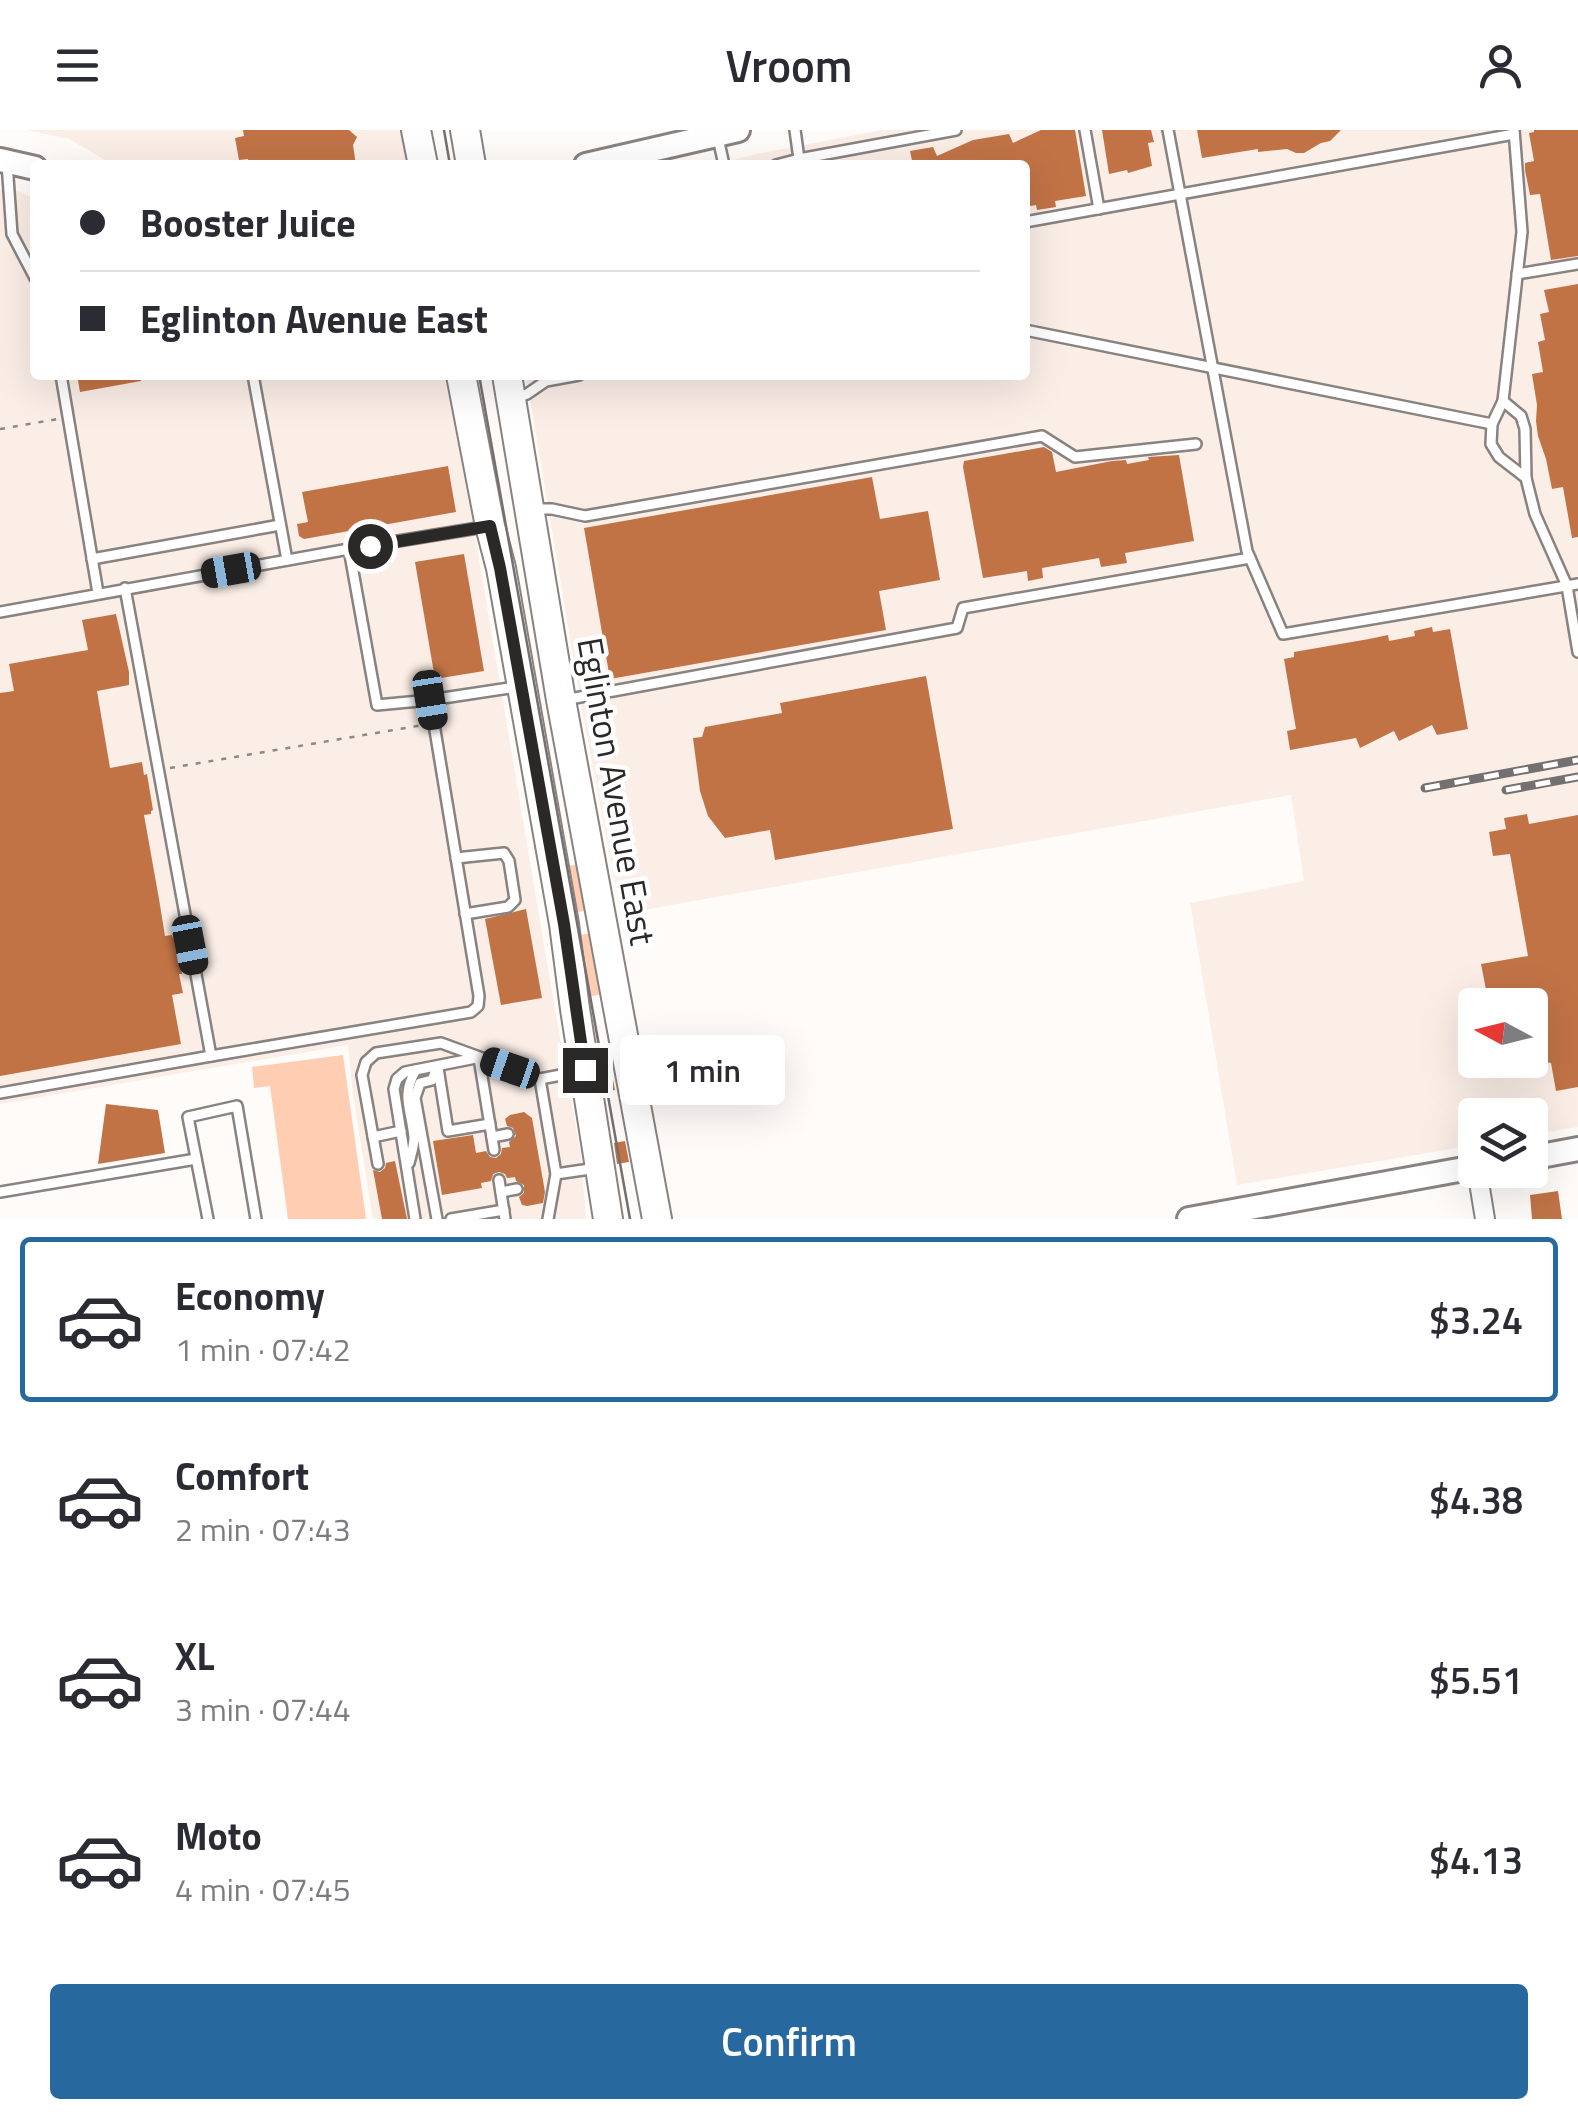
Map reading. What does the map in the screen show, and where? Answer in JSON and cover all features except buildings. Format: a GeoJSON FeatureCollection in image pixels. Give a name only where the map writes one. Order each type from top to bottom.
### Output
{"type":"FeatureCollection","features":[{"type":"Feature","properties":{"kind":"main road"},"geometry":{"type":"LineString","coordinates":[[416,130],[423,160]]}},
{"type":"Feature","properties":{"kind":"main road"},"geometry":{"type":"LineString","coordinates":[[465,130],[470,160]]}},
{"type":"Feature","properties":{"kind":"main road"},"geometry":{"type":"LineString","coordinates":[[462,380],[564,924],[608,1219]]}},
{"type":"Feature","properties":{"kind":"main road","name":"Eglinton Avenue East"},"geometry":{"type":"LineString","coordinates":[[509,387],[561,700],[657,1219]]}},
{"type":"Feature","properties":{"kind":"street"},"geometry":{"type":"LineString","coordinates":[[608,160],[728,132]]}},
{"type":"Feature","properties":{"kind":"street"},"geometry":{"type":"LineString","coordinates":[[3,160],[30,167]]}},
{"type":"Feature","properties":{"kind":"street"},"geometry":{"type":"LineString","coordinates":[[1548,1155],[1578,1149]]}},
{"type":"Feature","properties":{"kind":"street"},"geometry":{"type":"LineString","coordinates":[[1189,1219],[1253,1213],[1458,1173]]}},
{"type":"Feature","properties":{"kind":"street"},"geometry":{"type":"LineString","coordinates":[[1479,1188],[1485,1219]]}},
{"type":"Feature","properties":{"kind":"lane"},"geometry":{"type":"LineString","coordinates":[[795,130],[799,159]]}},
{"type":"Feature","properties":{"kind":"lane"},"geometry":{"type":"LineString","coordinates":[[795,160],[956,130]]}},
{"type":"Feature","properties":{"kind":"lane"},"geometry":{"type":"LineString","coordinates":[[1085,130],[1099,209]]}},
{"type":"Feature","properties":{"kind":"lane"},"geometry":{"type":"LineString","coordinates":[[1168,130],[1250,558],[1282,634],[1572,585]]}},
{"type":"Feature","properties":{"kind":"lane"},"geometry":{"type":"LineString","coordinates":[[725,160],[728,132]]}},
{"type":"Feature","properties":{"kind":"lane"},"geometry":{"type":"LineString","coordinates":[[1030,221],[1514,132],[1522,232],[1503,401],[1492,424],[1491,444],[1500,458],[1526,478]]}},
{"type":"Feature","properties":{"kind":"lane"},"geometry":{"type":"LineString","coordinates":[[3,160],[12,234],[30,268]]}},
{"type":"Feature","properties":{"kind":"lane"},"geometry":{"type":"LineString","coordinates":[[1517,274],[1578,264]]}},
{"type":"Feature","properties":{"kind":"lane"},"geometry":{"type":"LineString","coordinates":[[1030,331],[1492,424]]}},
{"type":"Feature","properties":{"kind":"lane"},"geometry":{"type":"LineString","coordinates":[[62,380],[98,593]]}},
{"type":"Feature","properties":{"kind":"lane"},"geometry":{"type":"LineString","coordinates":[[255,380],[287,560]]}},
{"type":"Feature","properties":{"kind":"lane"},"geometry":{"type":"LineString","coordinates":[[509,387],[528,394],[552,380]]}},
{"type":"Feature","properties":{"kind":"lane"},"geometry":{"type":"LineString","coordinates":[[1503,401],[1521,416],[1526,478],[1534,514],[1572,585],[1578,652]]}},
{"type":"Feature","properties":{"kind":"lane"},"geometry":{"type":"LineString","coordinates":[[531,508],[585,516],[1042,436],[1075,458],[1196,444]]}},
{"type":"Feature","properties":{"kind":"lane"},"geometry":{"type":"LineString","coordinates":[[92,559],[280,526]]}},
{"type":"Feature","properties":{"kind":"lane"},"geometry":{"type":"LineString","coordinates":[[0,612],[490,526]]}},
{"type":"Feature","properties":{"kind":"lane"},"geometry":{"type":"LineString","coordinates":[[349,549],[377,705],[522,686]]}},
{"type":"Feature","properties":{"kind":"lane"},"geometry":{"type":"LineString","coordinates":[[561,700],[957,628],[963,608],[1250,558]]}},
{"type":"Feature","properties":{"kind":"lane"},"geometry":{"type":"LineString","coordinates":[[125,588],[210,1056]]}},
{"type":"Feature","properties":{"kind":"lane"},"geometry":{"type":"LineString","coordinates":[[0,1093],[472,1012],[478,1006],[478,996],[430,700]]}},
{"type":"Feature","properties":{"kind":"lane"},"geometry":{"type":"LineString","coordinates":[[456,858],[496,852],[504,853],[509,861],[515,900],[508,907],[465,914]]}},
{"type":"Feature","properties":{"kind":"lane"},"geometry":{"type":"LineString","coordinates":[[378,1164],[362,1076],[366,1062],[376,1053],[440,1043],[540,1079],[585,1070]]}},
{"type":"Feature","properties":{"kind":"lane"},"geometry":{"type":"LineString","coordinates":[[416,1219],[394,1089],[397,1079],[405,1072],[478,1058]]}},
{"type":"Feature","properties":{"kind":"lane"},"geometry":{"type":"LineString","coordinates":[[478,1058],[494,1150]]}},
{"type":"Feature","properties":{"kind":"lane"},"geometry":{"type":"LineString","coordinates":[[438,1066],[448,1131],[490,1124]]}},
{"type":"Feature","properties":{"kind":"lane"},"geometry":{"type":"LineString","coordinates":[[438,1066],[432,1080],[420,1083],[415,1098],[438,1219]]}},
{"type":"Feature","properties":{"kind":"lane"},"geometry":{"type":"LineString","coordinates":[[408,1169],[414,1142],[406,1094],[416,1070]]}},
{"type":"Feature","properties":{"kind":"lane"},"geometry":{"type":"LineString","coordinates":[[540,1079],[556,1177],[548,1219]]}},
{"type":"Feature","properties":{"kind":"lane"},"geometry":{"type":"LineString","coordinates":[[208,1219],[188,1117],[237,1106],[256,1219]]}},
{"type":"Feature","properties":{"kind":"lane"},"geometry":{"type":"LineString","coordinates":[[534,1129],[548,1126]]}},
{"type":"Feature","properties":{"kind":"lane"},"geometry":{"type":"LineString","coordinates":[[373,1137],[401,1131]]}},
{"type":"Feature","properties":{"kind":"lane"},"geometry":{"type":"LineString","coordinates":[[492,1137],[508,1134]]}},
{"type":"Feature","properties":{"kind":"lane"},"geometry":{"type":"LineString","coordinates":[[538,1156],[553,1154]]}},
{"type":"Feature","properties":{"kind":"lane"},"geometry":{"type":"LineString","coordinates":[[0,1192],[196,1159]]}},
{"type":"Feature","properties":{"kind":"lane"},"geometry":{"type":"LineString","coordinates":[[543,1183],[600,1167]]}},
{"type":"Feature","properties":{"kind":"lane"},"geometry":{"type":"LineString","coordinates":[[451,1219],[504,1215],[499,1180]]}},
{"type":"Feature","properties":{"kind":"lane"},"geometry":{"type":"LineString","coordinates":[[500,1192],[518,1188]]}},
{"type":"Feature","properties":{"kind":"path"},"geometry":{"type":"LineString","coordinates":[[0,429],[68,416]]}},
{"type":"Feature","properties":{"kind":"path"},"geometry":{"type":"LineString","coordinates":[[158,770],[434,723]]}},
{"type":"Feature","properties":{"kind":"shaded area"},"geometry":{"type":"Polygon","coordinates":[[[26,130],[402,130],[408,160],[105,160],[69,139],[26,130]]]}},
{"type":"Feature","properties":{"kind":"shaded area"},"geometry":{"type":"Polygon","coordinates":[[[882,130],[1578,130],[1578,1127],[1548,1132],[1548,1098],[1458,1098],[1458,1148],[1237,1185],[1190,903],[1304,881],[1291,795],[621,914],[527,380],[1030,380],[1030,160],[732,160],[882,130]]]}},
{"type":"Feature","properties":{"kind":"shaded area"},"geometry":{"type":"Polygon","coordinates":[[[0,189],[30,197],[30,380],[449,380],[580,1149],[586,1219],[373,1219],[348,1045],[0,1104],[0,189]]]}},
{"type":"Feature","properties":{"kind":"shaded area"},"geometry":{"type":"Polygon","coordinates":[[[582,864],[590,910],[570,913],[561,867],[582,864]]]}},
{"type":"Feature","properties":{"kind":"shaded area"},"geometry":{"type":"Polygon","coordinates":[[[592,933],[603,994],[587,997],[591,1020],[585,1021],[575,936],[592,933]]]}},
{"type":"Feature","properties":{"kind":"shaded area"},"geometry":{"type":"Polygon","coordinates":[[[343,1055],[366,1219],[288,1219],[270,1086],[254,1088],[252,1067],[343,1055]]]}},
{"type":"Feature","properties":{"kind":"tram line"},"geometry":{"type":"LineString","coordinates":[[444,130],[449,160]]}},
{"type":"Feature","properties":{"kind":"tram line"},"geometry":{"type":"LineString","coordinates":[[480,380],[630,1219]]}},
{"type":"Feature","properties":{"kind":"railway"},"geometry":{"type":"LineString","coordinates":[[1425,788],[1578,760]]}},
{"type":"Feature","properties":{"kind":"railway"},"geometry":{"type":"LineString","coordinates":[[1506,790],[1578,777]]}},
{"type":"Feature","properties":{"kind":"route"},"geometry":{"type":"LineString","coordinates":[[370,546],[490,526],[555,870],[585,1070]]}}]}
